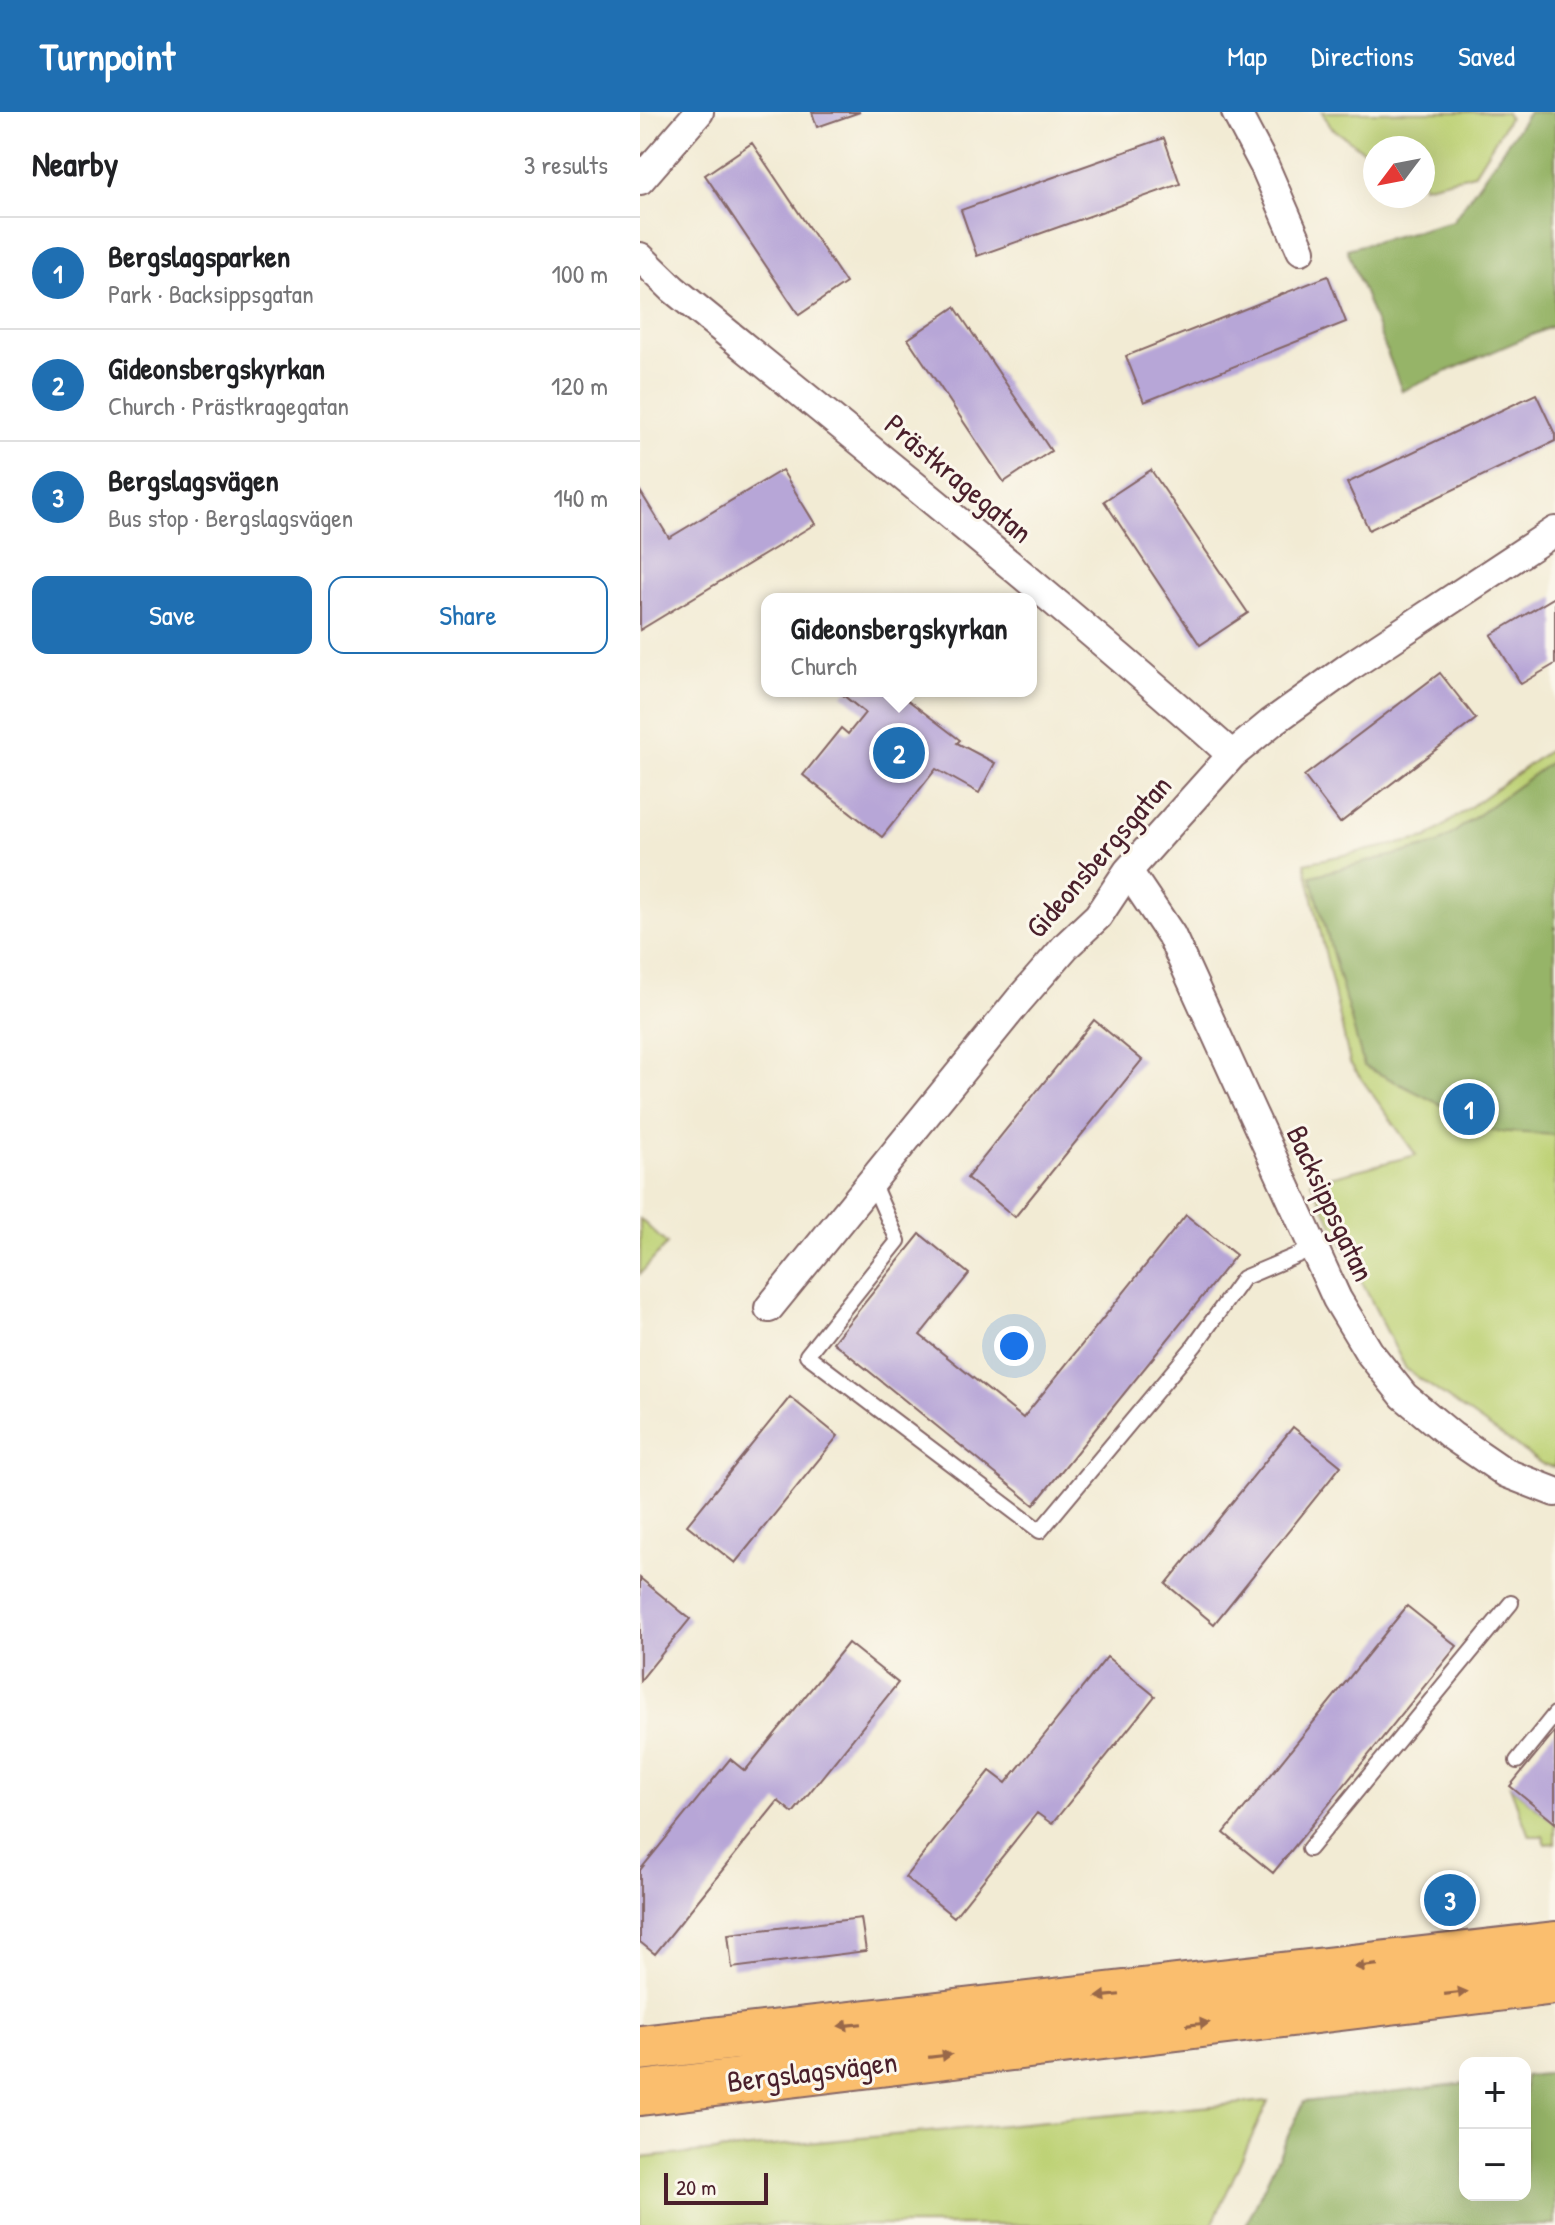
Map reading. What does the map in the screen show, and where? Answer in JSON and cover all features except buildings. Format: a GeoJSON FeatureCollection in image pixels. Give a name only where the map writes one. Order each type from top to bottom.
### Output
{"type":"FeatureCollection","features":[{"type":"Feature","properties":{"kind":"highway","name":"Bergslagsvägen"},"geometry":{"type":"LineString","coordinates":[[640,2048],[1555,1944]]}},
{"type":"Feature","properties":{"kind":"highway","name":"Bergslagsvägen"},"geometry":{"type":"LineString","coordinates":[[640,2093],[1555,1982]]}},
{"type":"Feature","properties":{"kind":"street"},"geometry":{"type":"LineString","coordinates":[[640,180],[699,112]]}},
{"type":"Feature","properties":{"kind":"street"},"geometry":{"type":"LineString","coordinates":[[1236,112],[1265,167],[1301,250]]}},
{"type":"Feature","properties":{"kind":"street","name":"Prästkragegatan"},"geometry":{"type":"LineString","coordinates":[[640,257],[673,289],[1137,671],[1232,755]]}},
{"type":"Feature","properties":{"kind":"street","name":"Gideonsbergsgatan"},"geometry":{"type":"LineString","coordinates":[[769,1308],[1019,1000],[1066,946],[1098,916],[1128,871],[1232,755],[1349,667],[1555,531]]}},
{"type":"Feature","properties":{"kind":"street","name":"Backsippsgatan"},"geometry":{"type":"LineString","coordinates":[[1128,871],[1171,935],[1337,1299],[1369,1352],[1404,1396],[1452,1436],[1506,1473],[1555,1492]]}},
{"type":"Feature","properties":{"kind":"lane"},"geometry":{"type":"LineString","coordinates":[[872,1182],[898,1241],[807,1355],[1040,1531],[1195,1345],[1243,1278],[1314,1248]]}},
{"type":"Feature","properties":{"kind":"lane"},"geometry":{"type":"LineString","coordinates":[[1309,1849],[1511,1603]]}},
{"type":"Feature","properties":{"kind":"lane"},"geometry":{"type":"LineString","coordinates":[[1517,1761],[1555,1714]]}},
{"type":"Feature","properties":{"kind":"green space"},"geometry":{"type":"Polygon","coordinates":[[[1322,112],[1506,112],[1509,118],[1474,174],[1435,183],[1435,136],[1363,136],[1363,150],[1331,127],[1322,112]]]}},
{"type":"Feature","properties":{"kind":"green space"},"geometry":{"type":"Polygon","coordinates":[[[1529,112],[1555,112],[1555,325],[1402,391],[1347,249],[1453,221],[1529,112]]]}},
{"type":"Feature","properties":{"kind":"green space"},"geometry":{"type":"Polygon","coordinates":[[[1555,746],[1555,1467],[1542,1464],[1406,1369],[1311,1182],[1416,1155],[1350,1063],[1305,863],[1427,838],[1555,746]]]}},
{"type":"Feature","properties":{"kind":"green space"},"geometry":{"type":"Polygon","coordinates":[[[1555,759],[1555,1135],[1493,1131],[1364,1066],[1311,876],[1438,844],[1555,759]]]}},
{"type":"Feature","properties":{"kind":"green space"},"geometry":{"type":"Polygon","coordinates":[[[640,1219],[667,1244],[640,1274],[640,1219]]]}},
{"type":"Feature","properties":{"kind":"green space"},"geometry":{"type":"Polygon","coordinates":[[[1510,1786],[1555,1823],[1555,1843],[1546,1844],[1543,1836],[1529,1836],[1510,1786]]]}},
{"type":"Feature","properties":{"kind":"green space"},"geometry":{"type":"Polygon","coordinates":[[[1555,2073],[1555,2225],[1246,2225],[1304,2102],[1459,2084],[1459,2201],[1531,2201],[1531,2075],[1555,2073]]]}},
{"type":"Feature","properties":{"kind":"green space"},"geometry":{"type":"Polygon","coordinates":[[[1268,2101],[1212,2225],[640,2225],[640,2158],[1268,2101]]]}},
{"type":"Feature","properties":{"kind":"place","name":"Gideonsbergskyrkan"},"geometry":{"type":"Point","coordinates":[899,753]}},
{"type":"Feature","properties":{"kind":"place","name":"Bergslagsparken"},"geometry":{"type":"Point","coordinates":[1469,1109]}},
{"type":"Feature","properties":{"kind":"place","name":"Bergslagsvägen"},"geometry":{"type":"Point","coordinates":[1450,1900]}}]}
